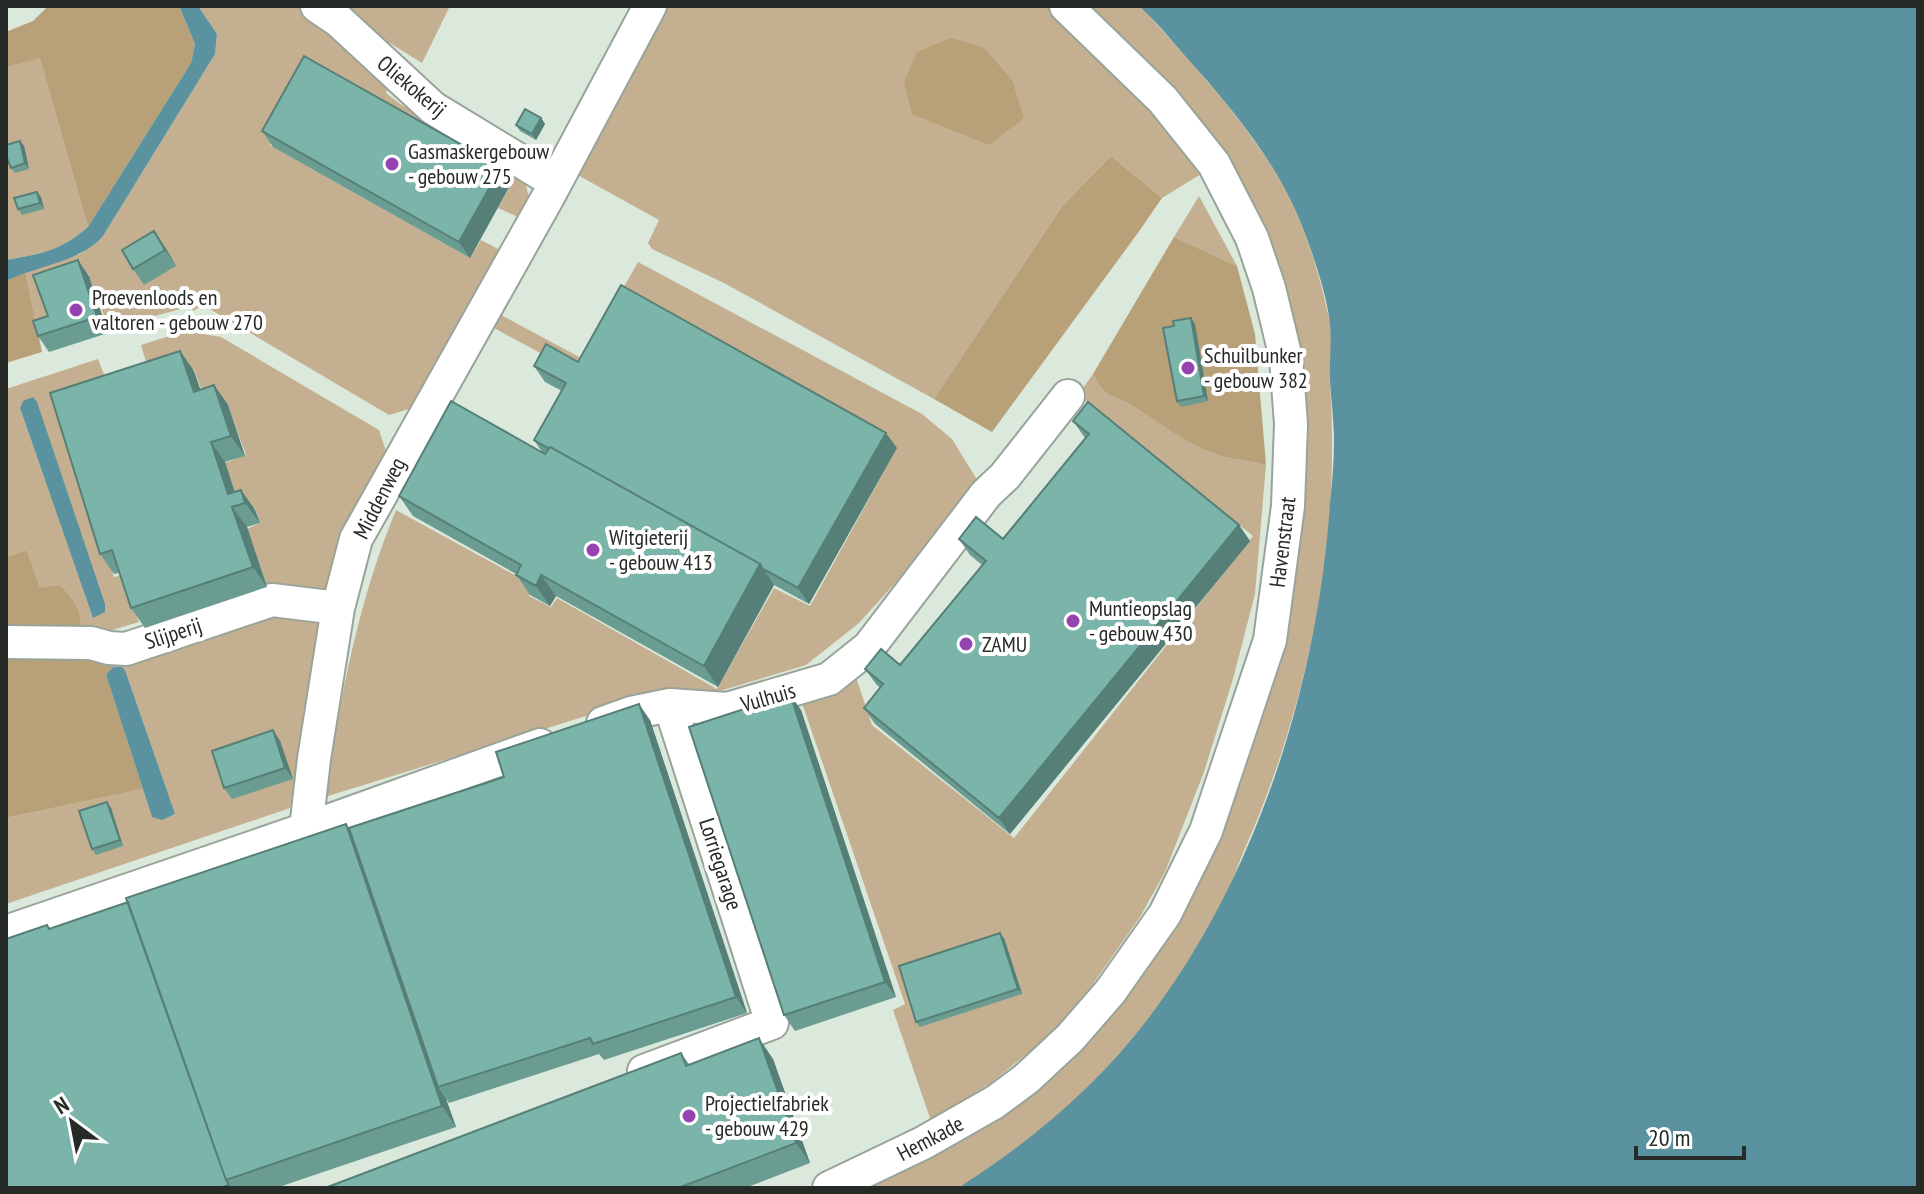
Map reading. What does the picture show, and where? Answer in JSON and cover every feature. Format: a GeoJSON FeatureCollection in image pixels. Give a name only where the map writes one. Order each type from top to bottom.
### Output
{"type":"FeatureCollection","features":[{"type":"Feature","properties":{"kind":"street","name":"Oliekokerij"},"geometry":{"type":"LineString","coordinates":[[317,6],[339,21],[433,108],[555,182]]}},
{"type":"Feature","properties":{"kind":"street","name":"Middenweg"},"geometry":{"type":"LineString","coordinates":[[306,829],[338,608],[356,539],[650,6]]}},
{"type":"Feature","properties":{"kind":"street","name":"Havenstraat"},"geometry":{"type":"LineString","coordinates":[[1026,1079],[1070,1038],[1110,992],[1165,914],[1206,831],[1270,640],[1288,506],[1291,424],[1286,358],[1269,288],[1252,238],[1214,164],[1163,100],[1066,6]]}},
{"type":"Feature","properties":{"kind":"street","name":"Vulhuis"},"geometry":{"type":"LineString","coordinates":[[306,829],[631,713],[670,705],[727,709],[829,679],[869,647],[986,494],[1005,476],[1068,396]]}},
{"type":"Feature","properties":{"kind":"street","name":"Slijperij"},"geometry":{"type":"LineString","coordinates":[[6,642],[91,643],[126,649],[272,600],[338,608]]}},
{"type":"Feature","properties":{"kind":"street","name":"Lorriegarage"},"geometry":{"type":"LineString","coordinates":[[615,1082],[772,1023],[670,705]]}},
{"type":"Feature","properties":{"kind":"street"},"geometry":{"type":"LineString","coordinates":[[6,932],[306,829]]}},
{"type":"Feature","properties":{"kind":"street","name":"Hemkade"},"geometry":{"type":"LineString","coordinates":[[829,1188],[960,1123],[1026,1079]]}},
{"type":"Feature","properties":{"kind":"shaded area"},"geometry":{"type":"Polygon","coordinates":[[[48,6],[179,6],[195,44],[191,63],[88,227],[40,58],[6,67],[6,32],[33,21],[48,6]]]}},
{"type":"Feature","properties":{"kind":"shaded area"},"geometry":{"type":"Polygon","coordinates":[[[198,6],[300,6],[337,33],[388,89],[386,93],[400,104],[522,171],[529,197],[518,217],[498,208],[513,181],[317,69],[270,145],[470,258],[481,240],[500,250],[412,408],[389,415],[203,305],[193,311],[191,306],[109,329],[88,273],[42,287],[54,329],[38,334],[25,271],[80,254],[103,236],[215,54],[217,34],[198,6]]]}},
{"type":"Feature","properties":{"kind":"shaded area"},"geometry":{"type":"Polygon","coordinates":[[[330,6],[450,6],[422,63],[330,6]]]}},
{"type":"Feature","properties":{"kind":"shaded area"},"geometry":{"type":"Polygon","coordinates":[[[669,6],[1046,6],[1130,84],[1168,128],[1201,174],[1162,198],[1111,156],[1063,205],[934,399],[724,283],[652,249],[648,243],[659,220],[574,173],[669,6]]]}},
{"type":"Feature","properties":{"kind":"shaded area"},"geometry":{"type":"Polygon","coordinates":[[[1076,6],[1139,6],[1145,11],[1246,129],[1285,189],[1308,242],[1320,280],[1331,334],[1330,504],[1315,623],[1286,740],[1224,899],[1185,967],[1127,1045],[1052,1121],[972,1181],[939,1189],[842,1188],[996,1113],[1183,901],[1295,498],[1254,219],[1076,6]]]}},
{"type":"Feature","properties":{"kind":"shaded area"},"geometry":{"type":"Polygon","coordinates":[[[951,38],[983,47],[1012,80],[1024,118],[989,145],[912,114],[904,82],[917,52],[951,38]]]}},
{"type":"Feature","properties":{"kind":"shaded area"},"geometry":{"type":"Polygon","coordinates":[[[40,57],[88,227],[50,250],[6,260],[6,67],[40,57]]]}},
{"type":"Feature","properties":{"kind":"shaded area"},"geometry":{"type":"Polygon","coordinates":[[[1111,156],[1162,198],[1140,230],[992,432],[934,399],[1063,205],[1111,156]]]}},
{"type":"Feature","properties":{"kind":"shaded area"},"geometry":{"type":"Polygon","coordinates":[[[1199,196],[1237,266],[1174,237],[1199,196]]]}},
{"type":"Feature","properties":{"kind":"shaded area"},"geometry":{"type":"Polygon","coordinates":[[[1174,237],[1237,266],[1255,334],[1266,465],[1218,455],[1190,443],[1131,405],[1106,393],[1093,374],[1174,237]]]}},
{"type":"Feature","properties":{"kind":"shaded area"},"geometry":{"type":"Polygon","coordinates":[[[638,262],[922,414],[952,439],[979,483],[958,514],[859,623],[806,665],[720,691],[631,702],[325,797],[352,651],[371,579],[396,510],[533,585],[529,596],[551,607],[557,598],[717,689],[774,588],[810,606],[897,448],[631,301],[588,379],[494,328],[501,315],[583,359],[638,262]]]}},
{"type":"Feature","properties":{"kind":"shaded area"},"geometry":{"type":"Polygon","coordinates":[[[25,271],[42,352],[6,363],[6,281],[25,271]]]}},
{"type":"Feature","properties":{"kind":"shaded area"},"geometry":{"type":"Polygon","coordinates":[[[185,331],[221,337],[379,430],[387,454],[337,542],[329,592],[269,592],[247,529],[260,523],[255,508],[243,513],[225,463],[246,455],[227,403],[208,409],[194,369],[152,382],[141,345],[185,331]]]}},
{"type":"Feature","properties":{"kind":"shaded area"},"geometry":{"type":"Polygon","coordinates":[[[98,359],[110,390],[61,406],[114,577],[122,575],[139,622],[99,634],[77,633],[40,588],[27,550],[6,557],[6,389],[98,359]],[[33,398],[20,408],[93,617],[33,398]]]}},
{"type":"Feature","properties":{"kind":"shaded area"},"geometry":{"type":"Polygon","coordinates":[[[1093,374],[1106,393],[1131,405],[1190,443],[1218,455],[1266,465],[1255,594],[1204,772],[1165,872],[1140,917],[1083,998],[1043,1041],[992,1082],[931,1121],[893,1010],[905,1004],[801,700],[857,680],[872,725],[1014,838],[1253,536],[1078,395],[1093,374]]]}},
{"type":"Feature","properties":{"kind":"shaded area"},"geometry":{"type":"Polygon","coordinates":[[[27,550],[40,588],[60,585],[73,602],[80,619],[77,633],[6,630],[6,557],[27,550]]]}},
{"type":"Feature","properties":{"kind":"shaded area"},"geometry":{"type":"Polygon","coordinates":[[[278,610],[324,618],[290,808],[6,904],[6,818],[143,789],[152,817],[175,815],[125,670],[113,667],[110,661],[278,610]]]}},
{"type":"Feature","properties":{"kind":"shaded area"},"geometry":{"type":"Polygon","coordinates":[[[6,653],[110,661],[113,667],[106,675],[143,789],[6,818],[6,653]]]}},
{"type":"Feature","properties":{"kind":"water"},"geometry":{"type":"Polygon","coordinates":[[[179,6],[198,6],[217,34],[215,54],[103,236],[70,258],[6,281],[6,260],[50,250],[88,227],[191,63],[195,44],[179,6]]]}},
{"type":"Feature","properties":{"kind":"water"},"geometry":{"type":"Polygon","coordinates":[[[1139,6],[1918,6],[1918,1188],[958,1188],[1035,1133],[1083,1091],[1127,1045],[1186,964],[1220,904],[1250,841],[1275,775],[1296,708],[1323,571],[1334,433],[1330,325],[1315,261],[1292,202],[1252,136],[1139,6]]]}},
{"type":"Feature","properties":{"kind":"water"},"geometry":{"type":"Polygon","coordinates":[[[33,397],[105,604],[105,612],[93,618],[20,408],[23,401],[33,397]]]}},
{"type":"Feature","properties":{"kind":"water"},"geometry":{"type":"Polygon","coordinates":[[[113,667],[125,670],[175,814],[162,820],[152,817],[106,675],[113,667]]]}},
{"type":"Feature","properties":{"kind":"building","name":"Gasmaskergebouw - gebouw 275"},"geometry":{"type":"Polygon","coordinates":[[[304,56],[501,167],[459,242],[262,131],[304,56]]]}},
{"type":"Feature","properties":{"kind":"building"},"geometry":{"type":"Polygon","coordinates":[[[525,109],[541,118],[532,134],[516,125],[525,109]]]}},
{"type":"Feature","properties":{"kind":"building"},"geometry":{"type":"Polygon","coordinates":[[[20,141],[25,163],[11,168],[6,145],[20,141]]]}},
{"type":"Feature","properties":{"kind":"building"},"geometry":{"type":"Polygon","coordinates":[[[37,192],[40,203],[18,209],[14,198],[37,192]]]}},
{"type":"Feature","properties":{"kind":"building"},"geometry":{"type":"Polygon","coordinates":[[[154,231],[165,250],[133,269],[122,250],[154,231]]]}},
{"type":"Feature","properties":{"kind":"building"},"geometry":{"type":"Polygon","coordinates":[[[78,260],[97,317],[38,336],[33,321],[48,316],[33,275],[78,260]]]}},
{"type":"Feature","properties":{"kind":"building"},"geometry":{"type":"Polygon","coordinates":[[[621,285],[886,433],[798,588],[534,440],[566,383],[534,366],[546,344],[578,362],[621,285]]]}},
{"type":"Feature","properties":{"kind":"building","name":"Schuilbunker - gebouw 382"},"geometry":{"type":"Polygon","coordinates":[[[1191,318],[1204,396],[1177,401],[1163,328],[1174,326],[1173,321],[1191,318]]]}},
{"type":"Feature","properties":{"kind":"building"},"geometry":{"type":"Polygon","coordinates":[[[180,351],[194,392],[214,385],[231,436],[211,442],[228,494],[241,490],[245,503],[232,507],[253,567],[131,608],[112,550],[100,554],[50,393],[180,351]]]}},
{"type":"Feature","properties":{"kind":"building","name":"Witgieterij - gebouw 413"},"geometry":{"type":"Polygon","coordinates":[[[451,401],[545,454],[550,447],[760,564],[704,666],[541,575],[536,586],[516,575],[521,565],[399,496],[451,401]]]}},
{"type":"Feature","properties":{"kind":"building","name":"Muntieopslag - gebouw 430"},"geometry":{"type":"Polygon","coordinates":[[[1088,402],[1239,525],[999,818],[864,708],[883,684],[865,669],[881,649],[900,665],[986,561],[959,539],[976,517],[1003,539],[1089,434],[1073,421],[1088,402]]]}},
{"type":"Feature","properties":{"kind":"building"},"geometry":{"type":"Polygon","coordinates":[[[790,694],[885,982],[784,1015],[689,727],[790,694]]]}},
{"type":"Feature","properties":{"kind":"building"},"geometry":{"type":"Polygon","coordinates":[[[639,704],[736,997],[593,1044],[590,1038],[438,1087],[349,828],[504,777],[496,752],[639,704]]]}},
{"type":"Feature","properties":{"kind":"building"},"geometry":{"type":"Polygon","coordinates":[[[273,730],[285,768],[224,788],[212,751],[273,730]]]}},
{"type":"Feature","properties":{"kind":"building"},"geometry":{"type":"Polygon","coordinates":[[[107,802],[120,840],[92,849],[79,811],[107,802]]]}},
{"type":"Feature","properties":{"kind":"building"},"geometry":{"type":"Polygon","coordinates":[[[346,824],[442,1106],[226,1180],[126,898],[346,824]]]}},
{"type":"Feature","properties":{"kind":"building"},"geometry":{"type":"Polygon","coordinates":[[[128,902],[229,1185],[219,1188],[6,1188],[6,939],[47,925],[49,929],[128,902]]]}},
{"type":"Feature","properties":{"kind":"building"},"geometry":{"type":"Polygon","coordinates":[[[1000,933],[1018,989],[916,1022],[899,966],[1000,933]]]}},
{"type":"Feature","properties":{"kind":"building","name":"Projectielfabriek - gebouw 429"},"geometry":{"type":"Polygon","coordinates":[[[759,1038],[796,1143],[678,1188],[325,1188],[681,1053],[686,1066],[759,1038]]]}},
{"type":"Feature","properties":{"kind":"place","name":"Gasmaskergebouw - gebouw 275"},"geometry":{"type":"Point","coordinates":[392,164]}},
{"type":"Feature","properties":{"kind":"place","name":"Proevenloods en valtoren - gebouw 270"},"geometry":{"type":"Point","coordinates":[76,310]}},
{"type":"Feature","properties":{"kind":"place","name":"Schuilbunker - gebouw 382"},"geometry":{"type":"Point","coordinates":[1188,368]}},
{"type":"Feature","properties":{"kind":"place","name":"Witgieterij - gebouw 413"},"geometry":{"type":"Point","coordinates":[593,550]}},
{"type":"Feature","properties":{"kind":"place","name":"Muntieopslag - gebouw 430"},"geometry":{"type":"Point","coordinates":[1073,621]}},
{"type":"Feature","properties":{"kind":"place","name":"ZAMU"},"geometry":{"type":"Point","coordinates":[966,644]}},
{"type":"Feature","properties":{"kind":"place","name":"Projectielfabriek - gebouw 429"},"geometry":{"type":"Point","coordinates":[689,1116]}}]}
